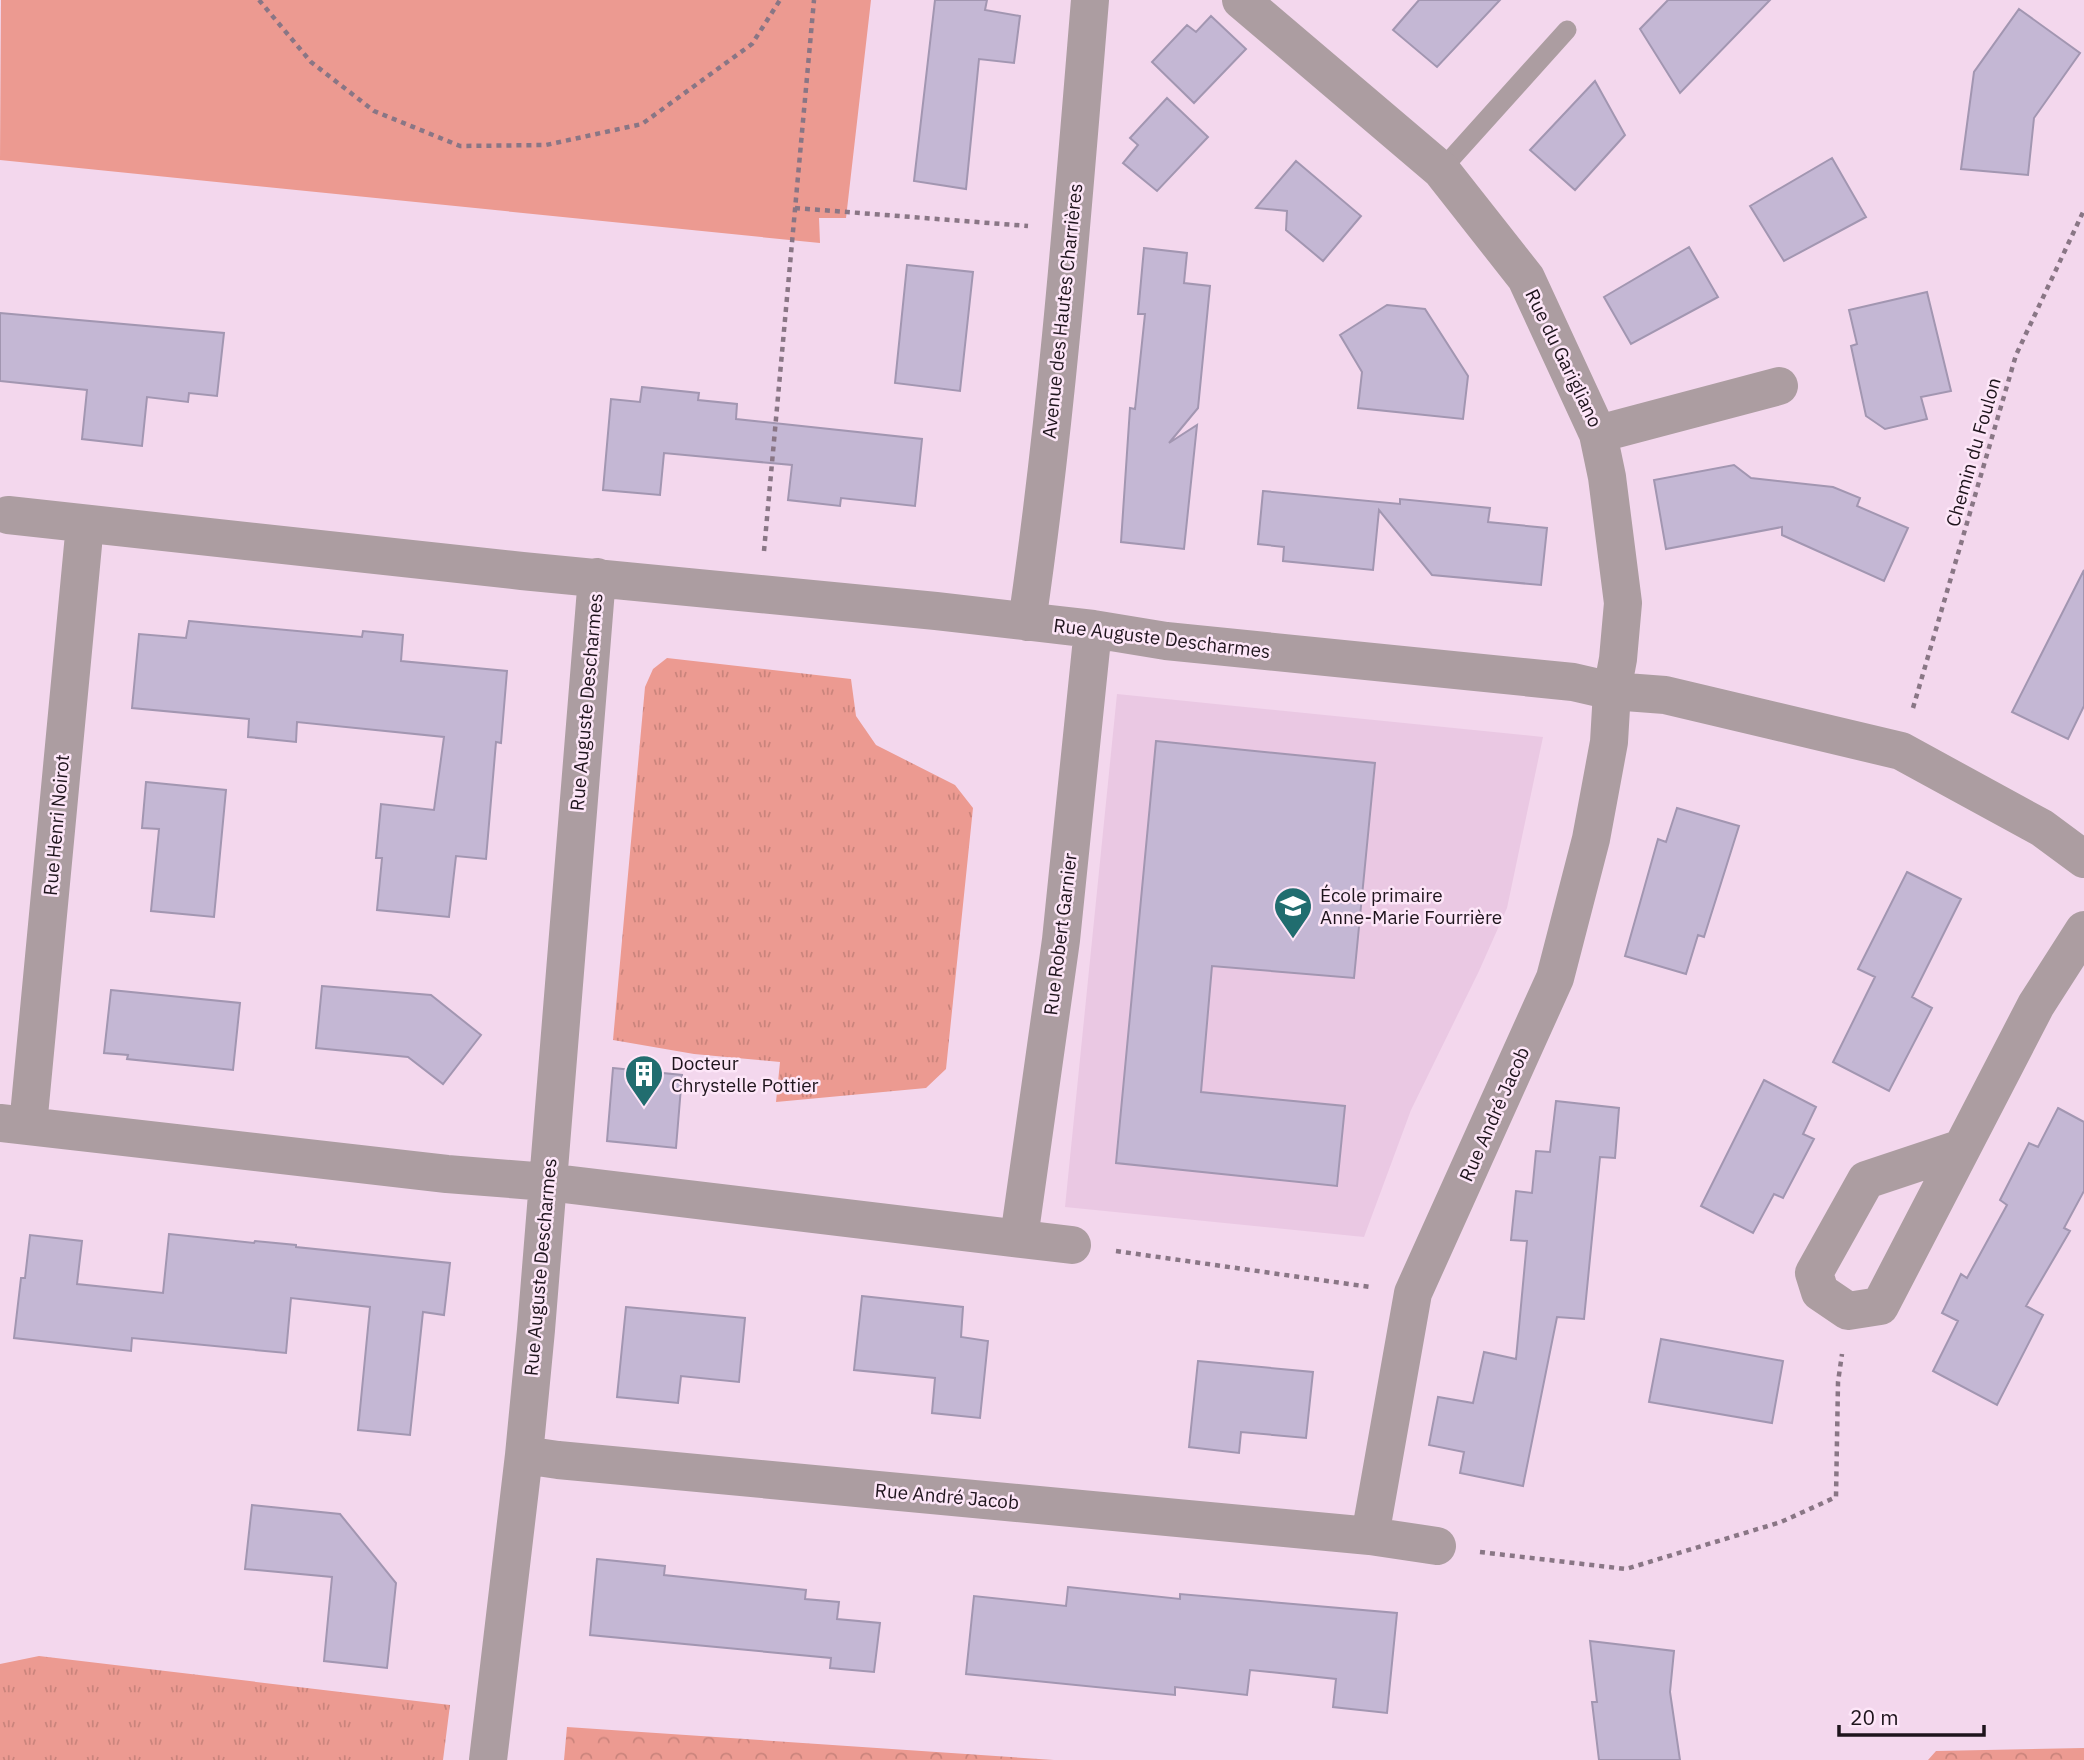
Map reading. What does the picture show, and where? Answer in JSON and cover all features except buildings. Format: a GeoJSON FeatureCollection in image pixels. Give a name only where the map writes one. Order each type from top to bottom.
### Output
{"type":"FeatureCollection","features":[{"type":"Feature","properties":{"kind":"street","name":"Avenue des Hautes Charrières"},"geometry":{"type":"LineString","coordinates":[[1027,622],[1038,547],[1071,229],[1090,0]]}},
{"type":"Feature","properties":{"kind":"street","name":"Rue du Garigliano"},"geometry":{"type":"LineString","coordinates":[[1241,0],[1441,170],[1526,278],[1598,434],[1779,386]]}},
{"type":"Feature","properties":{"kind":"street","name":"Rue André Jacob"},"geometry":{"type":"LineString","coordinates":[[1370,1536],[1413,1293],[1555,978],[1591,839],[1609,742],[1612,691],[1623,603],[1607,477],[1598,434]]}},
{"type":"Feature","properties":{"kind":"street"},"geometry":{"type":"LineString","coordinates":[[8,515],[597,577]]}},
{"type":"Feature","properties":{"kind":"street","name":"Rue Henri Noirot"},"geometry":{"type":"LineString","coordinates":[[85,524],[14,1125],[447,1174],[547,1182]]}},
{"type":"Feature","properties":{"kind":"street","name":"Rue Auguste Descharmes"},"geometry":{"type":"LineString","coordinates":[[488,1760],[524,1455],[597,577],[1573,682],[1612,691],[1665,695],[1902,751],[2042,828],[2084,859]]}},
{"type":"Feature","properties":{"kind":"street","name":"Rue Robert Garnier"},"geometry":{"type":"LineString","coordinates":[[1019,1238],[1061,940],[1093,629]]}},
{"type":"Feature","properties":{"kind":"street"},"geometry":{"type":"LineString","coordinates":[[1962,1148],[1866,1180],[1814,1273],[1820,1292],[1847,1311],[1880,1306],[1962,1148],[2036,1005],[2084,930]]}},
{"type":"Feature","properties":{"kind":"street"},"geometry":{"type":"LineString","coordinates":[[547,1182],[1072,1245]]}},
{"type":"Feature","properties":{"kind":"street","name":"Rue André Jacob"},"geometry":{"type":"LineString","coordinates":[[524,1455],[572,1462],[1370,1536],[1437,1546]]}},
{"type":"Feature","properties":{"kind":"lane"},"geometry":{"type":"LineString","coordinates":[[1441,170],[1567,30]]}},
{"type":"Feature","properties":{"kind":"path"},"geometry":{"type":"LineString","coordinates":[[259,0],[311,62],[374,111],[460,146],[545,145],[642,124],[752,44],[780,0]]}},
{"type":"Feature","properties":{"kind":"path"},"geometry":{"type":"LineString","coordinates":[[760,594],[814,0]]}},
{"type":"Feature","properties":{"kind":"path"},"geometry":{"type":"LineString","coordinates":[[795,208],[1071,229]]}},
{"type":"Feature","properties":{"kind":"path","name":"Chemin du Foulon"},"geometry":{"type":"LineString","coordinates":[[1912,711],[2015,355],[2084,210]]}},
{"type":"Feature","properties":{"kind":"path"},"geometry":{"type":"LineString","coordinates":[[1072,1245],[1413,1293]]}},
{"type":"Feature","properties":{"kind":"path"},"geometry":{"type":"LineString","coordinates":[[1437,1546],[1626,1569],[1781,1522],[1836,1497],[1838,1382],[1847,1311]]}},
{"type":"Feature","properties":{"kind":"shaded area","name":"École primaire Anne-Marie Fourrière"},"geometry":{"type":"Polygon","coordinates":[[[1117,694],[1543,737],[1507,908],[1411,1110],[1364,1237],[1065,1207],[1117,694]]]}},
{"type":"Feature","properties":{"kind":"green space"},"geometry":{"type":"Polygon","coordinates":[[[1,0],[871,0],[846,218],[819,218],[820,243],[0,160],[1,0]]]}},
{"type":"Feature","properties":{"kind":"green space"},"geometry":{"type":"Polygon","coordinates":[[[667,658],[851,679],[856,716],[876,745],[955,785],[973,808],[946,1069],[926,1088],[776,1102],[780,1062],[694,1054],[613,1040],[645,687],[653,669],[667,658]]]}},
{"type":"Feature","properties":{"kind":"green space"},"geometry":{"type":"Polygon","coordinates":[[[39,1656],[450,1705],[443,1760],[0,1760],[0,1664],[39,1656]]]}},
{"type":"Feature","properties":{"kind":"green space"},"geometry":{"type":"Polygon","coordinates":[[[567,1727],[1054,1760],[564,1760],[567,1727]]]}},
{"type":"Feature","properties":{"kind":"green space"},"geometry":{"type":"Polygon","coordinates":[[[2084,1748],[2084,1760],[1928,1760],[1936,1751],[2084,1748]]]}},
{"type":"Feature","properties":{"kind":"place","name":"École primaire Anne-Marie Fourrière"},"geometry":{"type":"Point","coordinates":[1293,940]}},
{"type":"Feature","properties":{"kind":"place","name":"Docteur Chrystelle Pottier"},"geometry":{"type":"Point","coordinates":[644,1108]}}]}
